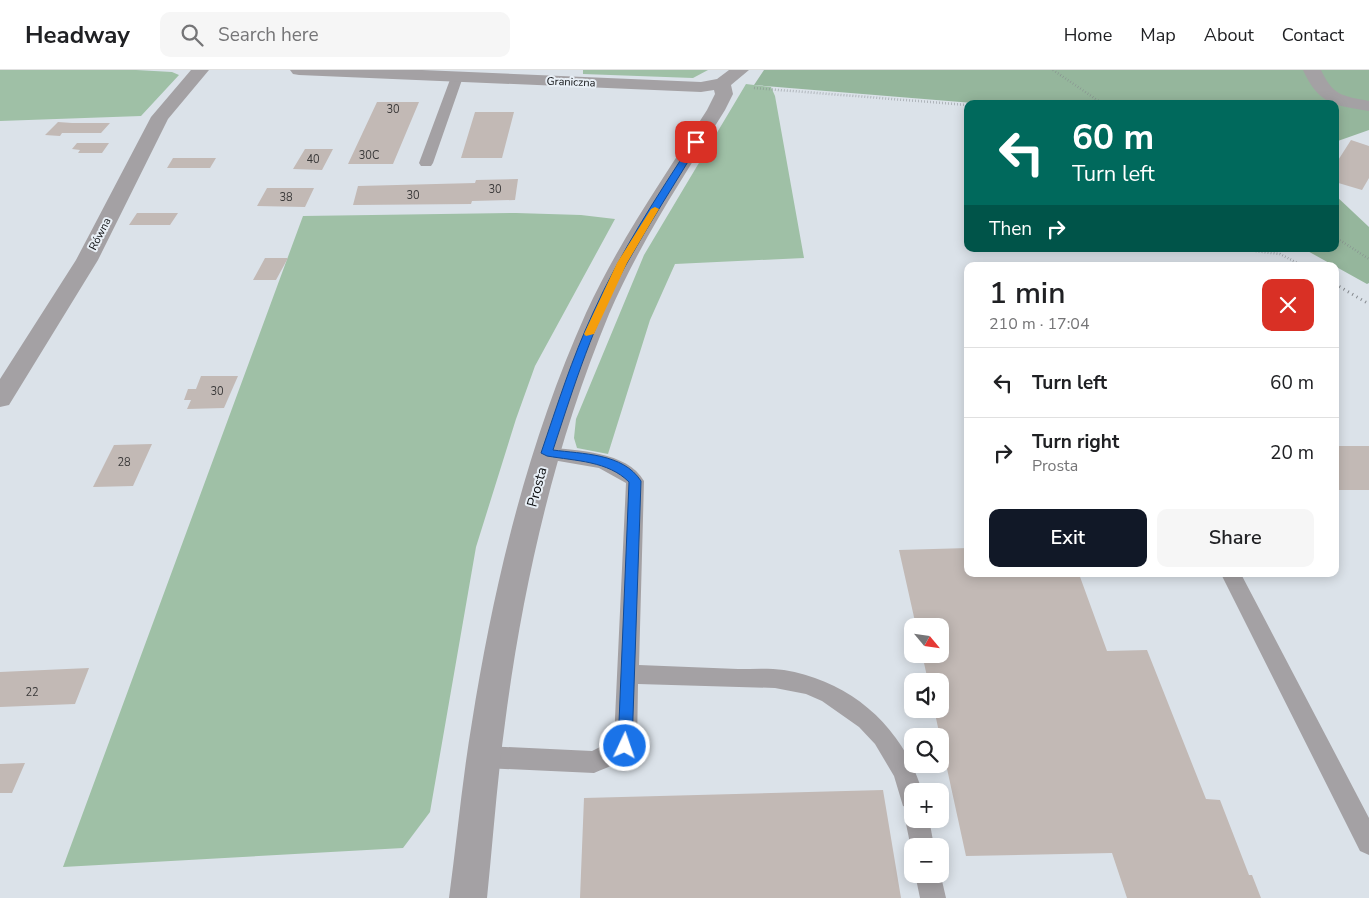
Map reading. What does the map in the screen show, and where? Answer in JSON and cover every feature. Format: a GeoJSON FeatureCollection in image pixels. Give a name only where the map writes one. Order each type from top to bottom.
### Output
{"type":"FeatureCollection","features":[{"type":"Feature","properties":{"kind":"street","name":"Równa"},"geometry":{"type":"LineString","coordinates":[[0,399],[87,260],[160,117],[200,70]]}},
{"type":"Feature","properties":{"kind":"street","name":"Graniczna"},"geometry":{"type":"LineString","coordinates":[[299,70],[701,87],[731,77]]}},
{"type":"Feature","properties":{"kind":"street"},"geometry":{"type":"LineString","coordinates":[[1312,70],[1319,87],[1329,98],[1369,106]]}},
{"type":"Feature","properties":{"kind":"street","name":"Prosta"},"geometry":{"type":"LineString","coordinates":[[468,898],[492,698],[520,554],[547,453],[571,381],[598,313],[622,263],[716,110],[731,77]]}},
{"type":"Feature","properties":{"kind":"lane"},"geometry":{"type":"LineString","coordinates":[[426,163],[457,77]]}},
{"type":"Feature","properties":{"kind":"lane"},"geometry":{"type":"LineString","coordinates":[[484,757],[594,762],[625,746],[635,481],[625,471],[606,462],[547,453]]}},
{"type":"Feature","properties":{"kind":"lane"},"geometry":{"type":"LineString","coordinates":[[1233,577],[1369,843]]}},
{"type":"Feature","properties":{"kind":"lane"},"geometry":{"type":"LineString","coordinates":[[628,674],[786,679],[815,688],[850,705],[880,731],[899,760],[907,783]]}},
{"type":"Feature","properties":{"kind":"lane"},"geometry":{"type":"LineString","coordinates":[[930,883],[933,898]]}},
{"type":"Feature","properties":{"kind":"path"},"geometry":{"type":"LineString","coordinates":[[1053,70],[1097,100]]}},
{"type":"Feature","properties":{"kind":"path"},"geometry":{"type":"LineString","coordinates":[[731,77],[780,91],[822,92],[964,105]]}},
{"type":"Feature","properties":{"kind":"path"},"geometry":{"type":"LineString","coordinates":[[1339,240],[1369,259]]}},
{"type":"Feature","properties":{"kind":"path"},"geometry":{"type":"LineString","coordinates":[[1263,252],[1280,254],[1295,262]]}},
{"type":"Feature","properties":{"kind":"path"},"geometry":{"type":"LineString","coordinates":[[1339,286],[1369,304]]}},
{"type":"Feature","properties":{"kind":"green space"},"geometry":{"type":"Polygon","coordinates":[[[0,70],[136,70],[172,72],[179,75],[141,116],[0,121],[0,70]]]}},
{"type":"Feature","properties":{"kind":"green space"},"geometry":{"type":"Polygon","coordinates":[[[583,70],[708,70],[693,78],[583,74],[583,70]]]}},
{"type":"Feature","properties":{"kind":"green space"},"geometry":{"type":"Polygon","coordinates":[[[764,70],[1369,70],[1369,130],[1339,141],[1339,100],[964,100],[964,102],[754,85],[764,70]]]}},
{"type":"Feature","properties":{"kind":"green space"},"geometry":{"type":"Polygon","coordinates":[[[746,84],[771,87],[775,96],[804,258],[675,264],[650,320],[608,454],[577,448],[574,438],[576,419],[644,255],[746,84]]]}},
{"type":"Feature","properties":{"kind":"green space"},"geometry":{"type":"Polygon","coordinates":[[[1339,199],[1369,227],[1369,283],[1367,284],[1339,268],[1339,262],[1327,262],[1309,252],[1339,252],[1339,199]]]}},
{"type":"Feature","properties":{"kind":"green space"},"geometry":{"type":"Polygon","coordinates":[[[516,213],[581,215],[615,219],[535,366],[516,419],[476,547],[430,812],[403,848],[63,867],[303,216],[516,213]]]}},
{"type":"Feature","properties":{"kind":"building"},"geometry":{"type":"Polygon","coordinates":[[[377,102],[419,102],[393,164],[348,164],[377,102]]]}},
{"type":"Feature","properties":{"kind":"building"},"geometry":{"type":"Polygon","coordinates":[[[475,112],[514,112],[502,158],[461,158],[475,112]]]}},
{"type":"Feature","properties":{"kind":"building"},"geometry":{"type":"Polygon","coordinates":[[[58,122],[110,123],[101,133],[62,133],[60,136],[45,135],[58,122]]]}},
{"type":"Feature","properties":{"kind":"building"},"geometry":{"type":"Polygon","coordinates":[[[1351,140],[1369,146],[1369,178],[1362,190],[1339,183],[1339,159],[1351,140]]]}},
{"type":"Feature","properties":{"kind":"building"},"geometry":{"type":"Polygon","coordinates":[[[77,143],[109,143],[102,153],[78,153],[80,150],[72,149],[77,143]]]}},
{"type":"Feature","properties":{"kind":"building"},"geometry":{"type":"Polygon","coordinates":[[[305,149],[333,149],[322,170],[293,169],[305,149]]]}},
{"type":"Feature","properties":{"kind":"building"},"geometry":{"type":"Polygon","coordinates":[[[173,158],[216,158],[210,168],[167,168],[173,158]]]}},
{"type":"Feature","properties":{"kind":"building"},"geometry":{"type":"Polygon","coordinates":[[[518,179],[515,200],[472,201],[471,204],[353,205],[358,186],[475,183],[476,180],[518,179]]]}},
{"type":"Feature","properties":{"kind":"building"},"geometry":{"type":"Polygon","coordinates":[[[267,188],[314,188],[305,207],[257,206],[267,188]]]}},
{"type":"Feature","properties":{"kind":"building"},"geometry":{"type":"Polygon","coordinates":[[[137,213],[178,213],[170,225],[129,225],[137,213]]]}},
{"type":"Feature","properties":{"kind":"building"},"geometry":{"type":"Polygon","coordinates":[[[265,258],[288,258],[276,280],[253,280],[265,258]]]}},
{"type":"Feature","properties":{"kind":"building"},"geometry":{"type":"Polygon","coordinates":[[[201,376],[238,376],[224,408],[187,409],[191,400],[184,400],[188,389],[196,389],[201,376]]]}},
{"type":"Feature","properties":{"kind":"building"},"geometry":{"type":"Polygon","coordinates":[[[152,444],[133,486],[93,487],[114,445],[152,444]]]}},
{"type":"Feature","properties":{"kind":"building"},"geometry":{"type":"Polygon","coordinates":[[[1339,446],[1369,446],[1369,490],[1339,490],[1339,446]]]}},
{"type":"Feature","properties":{"kind":"building"},"geometry":{"type":"Polygon","coordinates":[[[964,548],[964,577],[1080,577],[1107,651],[1147,650],[1206,799],[1220,800],[1249,875],[1252,875],[1261,898],[1127,898],[1112,853],[966,856],[948,773],[949,728],[938,728],[936,718],[949,718],[949,673],[926,673],[924,663],[949,663],[949,618],[914,618],[899,550],[964,548]]]}},
{"type":"Feature","properties":{"kind":"building"},"geometry":{"type":"Polygon","coordinates":[[[89,668],[75,704],[0,707],[0,672],[89,668]]]}},
{"type":"Feature","properties":{"kind":"building"},"geometry":{"type":"Polygon","coordinates":[[[25,763],[12,793],[0,793],[0,764],[25,763]]]}},
{"type":"Feature","properties":{"kind":"building"},"geometry":{"type":"Polygon","coordinates":[[[883,790],[901,898],[580,898],[584,798],[883,790]]]}},
{"type":"Feature","properties":{"kind":"slow traffic"},"geometry":{"type":"LineString","coordinates":[[589,334],[622,263],[655,209]]}},
{"type":"Feature","properties":{"kind":"route"},"geometry":{"type":"LineString","coordinates":[[625,746],[635,481],[625,471],[606,462],[547,453],[571,381],[598,313],[622,263],[696,142]]}}]}
